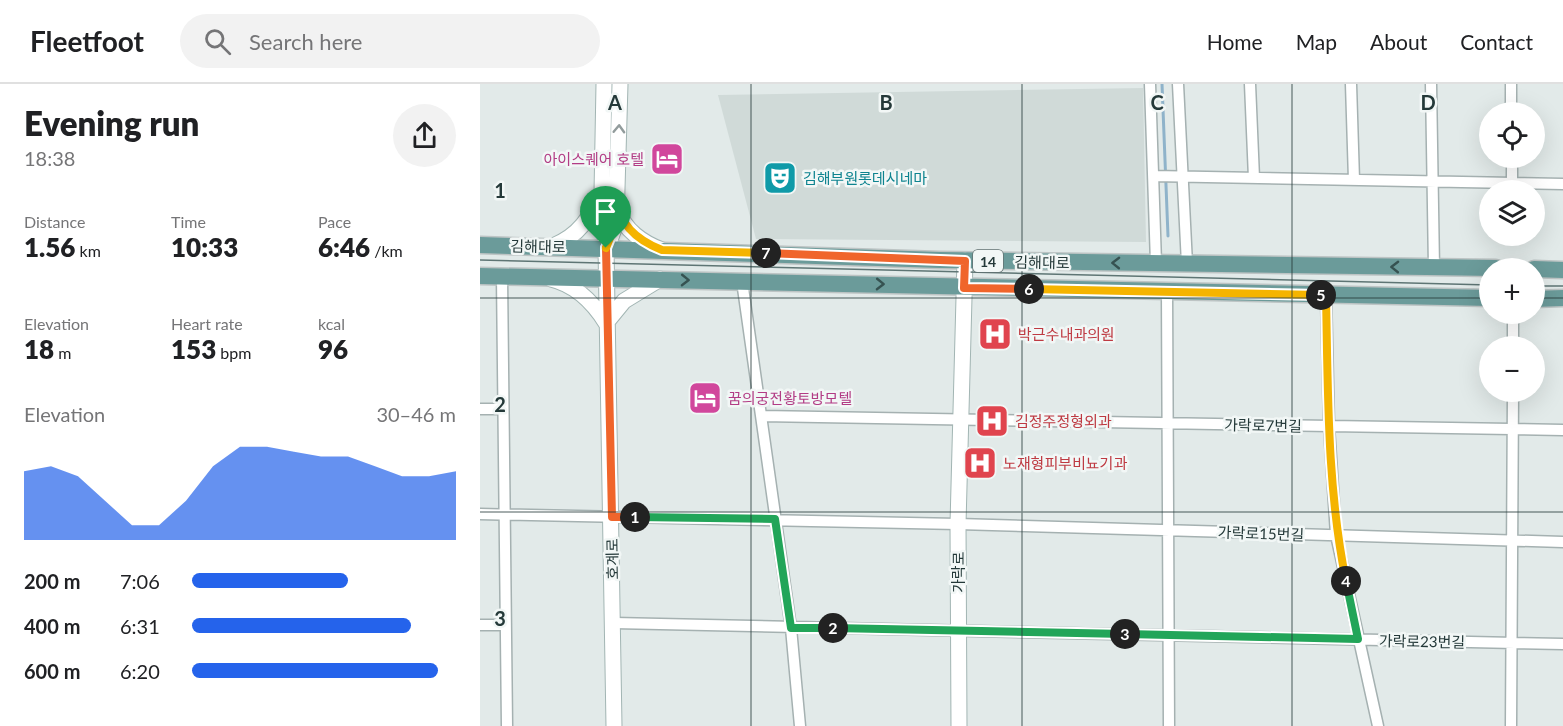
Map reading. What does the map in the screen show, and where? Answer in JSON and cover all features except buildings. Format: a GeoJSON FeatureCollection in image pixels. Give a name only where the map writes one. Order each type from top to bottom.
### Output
{"type":"FeatureCollection","features":[{"type":"Feature","properties":{"kind":"main road","name":"호계로"},"geometry":{"type":"LineString","coordinates":[[604,84],[610,196]]}},
{"type":"Feature","properties":{"kind":"main road","name":"호계로"},"geometry":{"type":"LineString","coordinates":[[614,726],[606,248],[620,84]]}},
{"type":"Feature","properties":{"kind":"main road"},"geometry":{"type":"LineString","coordinates":[[553,246],[579,232],[610,196],[626,225],[642,240],[662,250]]}},
{"type":"Feature","properties":{"kind":"main road","name":"김해대로"},"geometry":{"type":"LineString","coordinates":[[480,245],[965,261],[1479,268]]}},
{"type":"Feature","properties":{"kind":"main road","name":"가락로"},"geometry":{"type":"LineString","coordinates":[[959,726],[958,524],[965,261]]}},
{"type":"Feature","properties":{"kind":"main road"},"geometry":{"type":"LineString","coordinates":[[1545,269],[1563,270]]}},
{"type":"Feature","properties":{"kind":"main road","name":"김해대로"},"geometry":{"type":"LineString","coordinates":[[480,276],[1479,298]]}},
{"type":"Feature","properties":{"kind":"main road"},"geometry":{"type":"LineString","coordinates":[[541,277],[557,280],[579,292],[597,309],[606,323],[624,301],[660,279]]}},
{"type":"Feature","properties":{"kind":"main road"},"geometry":{"type":"LineString","coordinates":[[1545,298],[1563,298]]}},
{"type":"Feature","properties":{"kind":"street"},"geometry":{"type":"LineString","coordinates":[[1150,84],[1162,176],[1156,263]]}},
{"type":"Feature","properties":{"kind":"street"},"geometry":{"type":"LineString","coordinates":[[1179,84],[1187,264]]}},
{"type":"Feature","properties":{"kind":"street"},"geometry":{"type":"LineString","coordinates":[[1250,84],[1254,178]]}},
{"type":"Feature","properties":{"kind":"street"},"geometry":{"type":"LineString","coordinates":[[1352,84],[1353,180]]}},
{"type":"Feature","properties":{"kind":"street"},"geometry":{"type":"LineString","coordinates":[[1431,84],[1434,268]]}},
{"type":"Feature","properties":{"kind":"street"},"geometry":{"type":"LineString","coordinates":[[1510,84],[1511,102]]}},
{"type":"Feature","properties":{"kind":"street"},"geometry":{"type":"LineString","coordinates":[[1162,176],[1479,182]]}},
{"type":"Feature","properties":{"kind":"street"},"geometry":{"type":"LineString","coordinates":[[1545,184],[1563,184]]}},
{"type":"Feature","properties":{"kind":"street"},"geometry":{"type":"LineString","coordinates":[[502,277],[507,726]]}},
{"type":"Feature","properties":{"kind":"street"},"geometry":{"type":"LineString","coordinates":[[742,281],[791,628],[800,726]]}},
{"type":"Feature","properties":{"kind":"street"},"geometry":{"type":"LineString","coordinates":[[1167,292],[1169,726]]}},
{"type":"Feature","properties":{"kind":"street"},"geometry":{"type":"LineString","coordinates":[[1326,296],[1329,426],[1336,535],[1378,726]]}},
{"type":"Feature","properties":{"kind":"street"},"geometry":{"type":"LineString","coordinates":[[1511,726],[1513,402]]}},
{"type":"Feature","properties":{"kind":"street"},"geometry":{"type":"LineString","coordinates":[[480,409],[503,409]]}},
{"type":"Feature","properties":{"kind":"street"},"geometry":{"type":"LineString","coordinates":[[761,416],[962,418]]}},
{"type":"Feature","properties":{"kind":"street","name":"가락로7번길"},"geometry":{"type":"LineString","coordinates":[[962,418],[1563,430]]}},
{"type":"Feature","properties":{"kind":"street","name":"가락로15번길"},"geometry":{"type":"LineString","coordinates":[[480,514],[775,519],[1563,542]]}},
{"type":"Feature","properties":{"kind":"street","name":"가락로23번길"},"geometry":{"type":"LineString","coordinates":[[614,623],[1563,644]]}},
{"type":"Feature","properties":{"kind":"street"},"geometry":{"type":"LineString","coordinates":[[480,626],[505,625]]}},
{"type":"Feature","properties":{"kind":"shaded area"},"geometry":{"type":"Polygon","coordinates":[[[1143,88],[1146,242],[756,239],[718,95],[1143,88]]]}},
{"type":"Feature","properties":{"kind":"waterway"},"geometry":{"type":"LineString","coordinates":[[1162,84],[1168,236]]}},
{"type":"Feature","properties":{"kind":"tram line"},"geometry":{"type":"LineString","coordinates":[[480,260],[1479,285]]}},
{"type":"Feature","properties":{"kind":"tram line"},"geometry":{"type":"LineString","coordinates":[[1545,286],[1563,286]]}},
{"type":"Feature","properties":{"kind":"place","name":"아이스퀘어 호텔"},"geometry":{"type":"Point","coordinates":[667,159]}},
{"type":"Feature","properties":{"kind":"place","name":"김해부원롯데시네마"},"geometry":{"type":"Point","coordinates":[780,178]}},
{"type":"Feature","properties":{"kind":"place","name":"박근수내과의원"},"geometry":{"type":"Point","coordinates":[995,334]}},
{"type":"Feature","properties":{"kind":"place","name":"꿈의궁전황토방모텔"},"geometry":{"type":"Point","coordinates":[705,398]}},
{"type":"Feature","properties":{"kind":"place","name":"김정주정형외과"},"geometry":{"type":"Point","coordinates":[992,421]}},
{"type":"Feature","properties":{"kind":"place","name":"노재형피부비뇨기과"},"geometry":{"type":"Point","coordinates":[980,463]}},
{"type":"Feature","properties":{"kind":"route"},"geometry":{"type":"LineString","coordinates":[[617,199],[618,213],[626,225],[648,245],[662,250],[965,261],[964,288],[1326,296],[1329,426],[1336,535],[1358,639],[958,629],[791,628],[775,519],[612,517],[606,248],[616,223],[617,199]]}}]}
